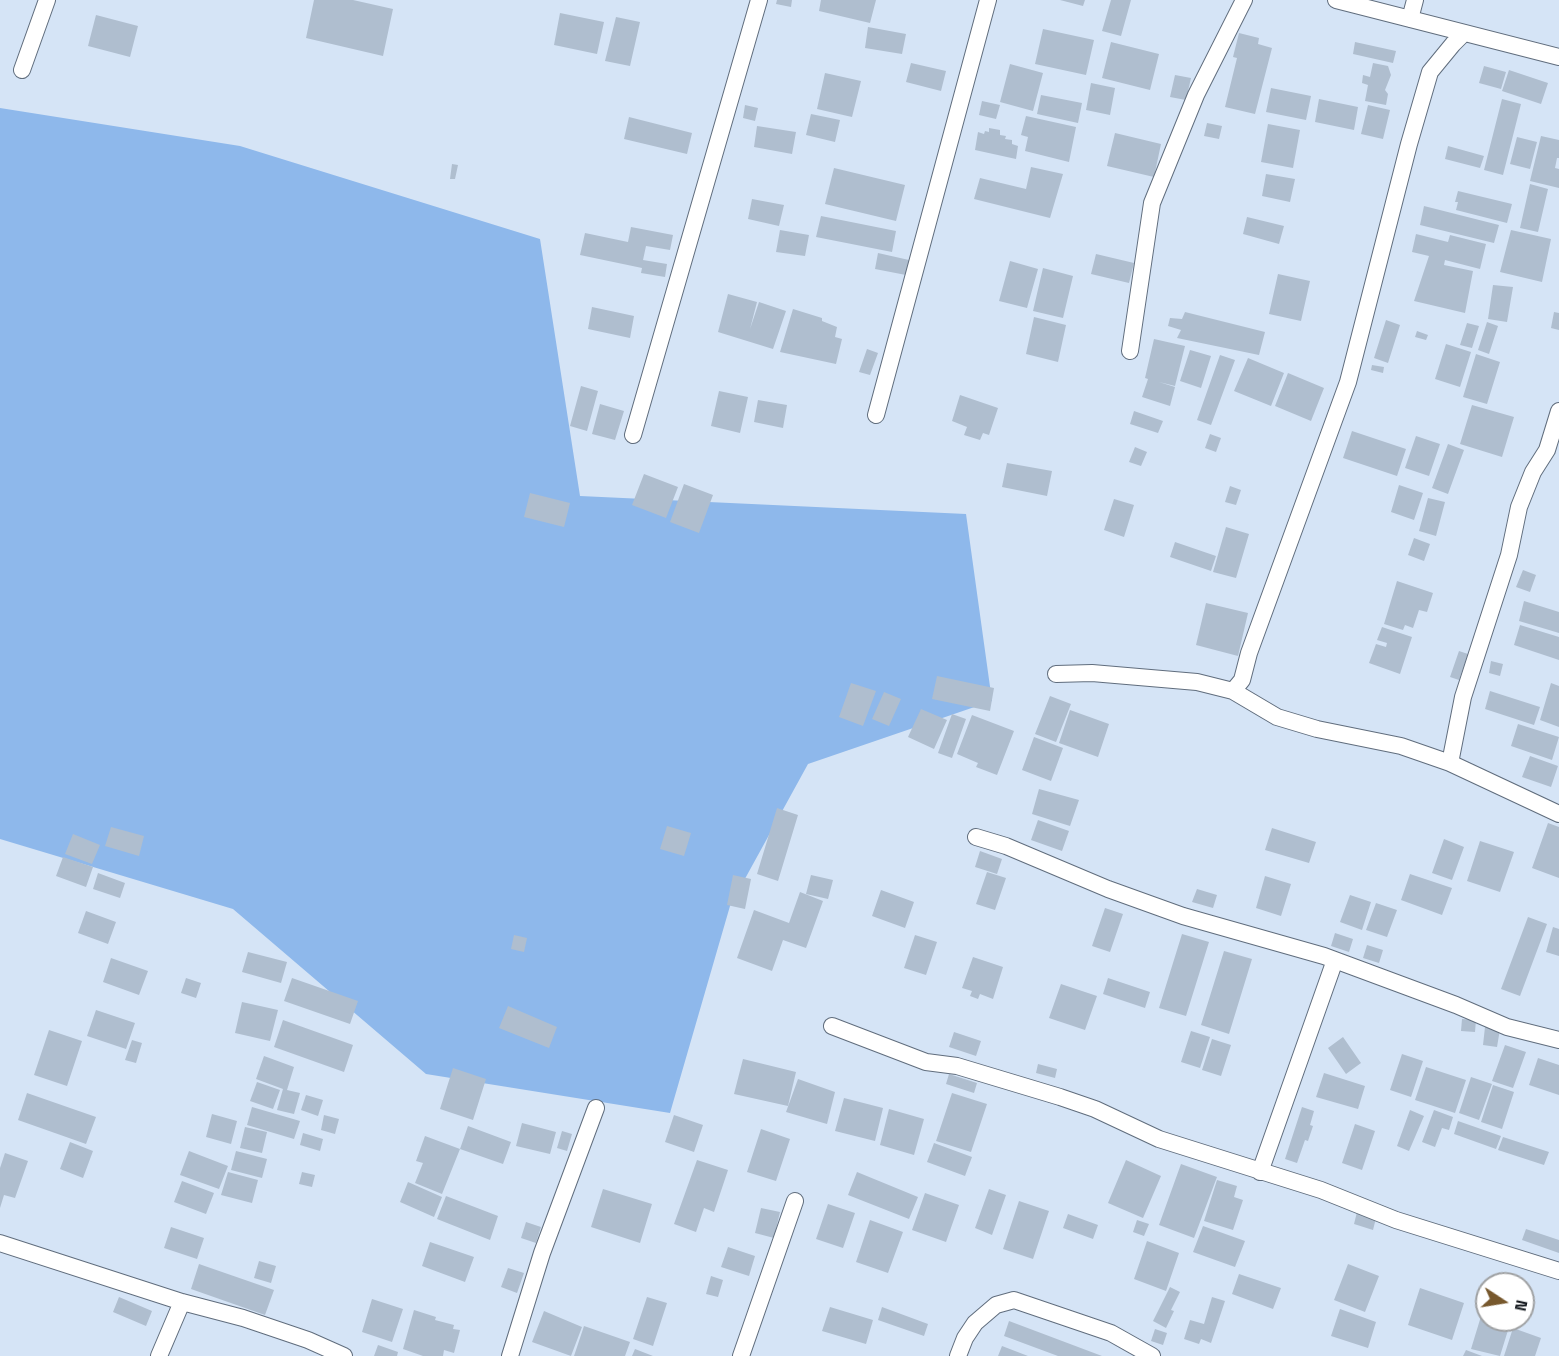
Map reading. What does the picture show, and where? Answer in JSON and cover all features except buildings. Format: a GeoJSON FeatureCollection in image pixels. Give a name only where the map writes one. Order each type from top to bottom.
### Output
{"type":"FeatureCollection","features":[{"type":"Feature","properties":{"kind":"street"},"geometry":{"type":"LineString","coordinates":[[22,70],[47,0]]}},
{"type":"Feature","properties":{"kind":"street"},"geometry":{"type":"LineString","coordinates":[[633,435],[759,0]]}},
{"type":"Feature","properties":{"kind":"street"},"geometry":{"type":"LineString","coordinates":[[876,415],[988,0]]}},
{"type":"Feature","properties":{"kind":"street"},"geometry":{"type":"LineString","coordinates":[[1130,351],[1152,203],[1196,95],[1244,0]]}},
{"type":"Feature","properties":{"kind":"street"},"geometry":{"type":"LineString","coordinates":[[1336,0],[1559,57]]}},
{"type":"Feature","properties":{"kind":"street"},"geometry":{"type":"LineString","coordinates":[[1410,20],[1415,0]]}},
{"type":"Feature","properties":{"kind":"street"},"geometry":{"type":"LineString","coordinates":[[1233,691],[1242,680],[1249,653],[1348,382],[1409,144],[1430,72],[1464,33]]}},
{"type":"Feature","properties":{"kind":"street"},"geometry":{"type":"LineString","coordinates":[[1450,763],[1463,697],[1506,565],[1519,507],[1533,472],[1547,450],[1559,411]]}},
{"type":"Feature","properties":{"kind":"street"},"geometry":{"type":"LineString","coordinates":[[1056,674],[1092,673],[1197,682],[1233,691],[1277,717],[1317,729],[1401,746],[1450,763],[1559,814]]}},
{"type":"Feature","properties":{"kind":"street"},"geometry":{"type":"LineString","coordinates":[[976,837],[1006,846],[1108,890],[1183,916],[1335,960],[1456,1005],[1507,1028],[1559,1040]]}},
{"type":"Feature","properties":{"kind":"street"},"geometry":{"type":"LineString","coordinates":[[1260,1172],[1335,960]]}},
{"type":"Feature","properties":{"kind":"street"},"geometry":{"type":"LineString","coordinates":[[832,1026],[926,1062],[957,1066],[1060,1097],[1113,1117],[1159,1139],[1321,1190],[1396,1220],[1559,1271]]}},
{"type":"Feature","properties":{"kind":"street"},"geometry":{"type":"LineString","coordinates":[[510,1356],[542,1253],[596,1108]]}},
{"type":"Feature","properties":{"kind":"street"},"geometry":{"type":"LineString","coordinates":[[741,1356],[795,1201]]}},
{"type":"Feature","properties":{"kind":"street"},"geometry":{"type":"LineString","coordinates":[[0,1243],[182,1302],[243,1318],[308,1340],[344,1356]]}},
{"type":"Feature","properties":{"kind":"street"},"geometry":{"type":"LineString","coordinates":[[958,1356],[965,1338],[975,1323],[996,1305],[1014,1300],[1111,1333],[1152,1356]]}},
{"type":"Feature","properties":{"kind":"street"},"geometry":{"type":"LineString","coordinates":[[159,1356],[182,1302]]}},
{"type":"Feature","properties":{"kind":"shaded area"},"geometry":{"type":"Polygon","coordinates":[[[0,108],[240,146],[540,239],[580,496],[966,514],[992,701],[808,764],[730,906],[670,1113],[426,1074],[233,909],[0,839],[0,108]]]}}]}
